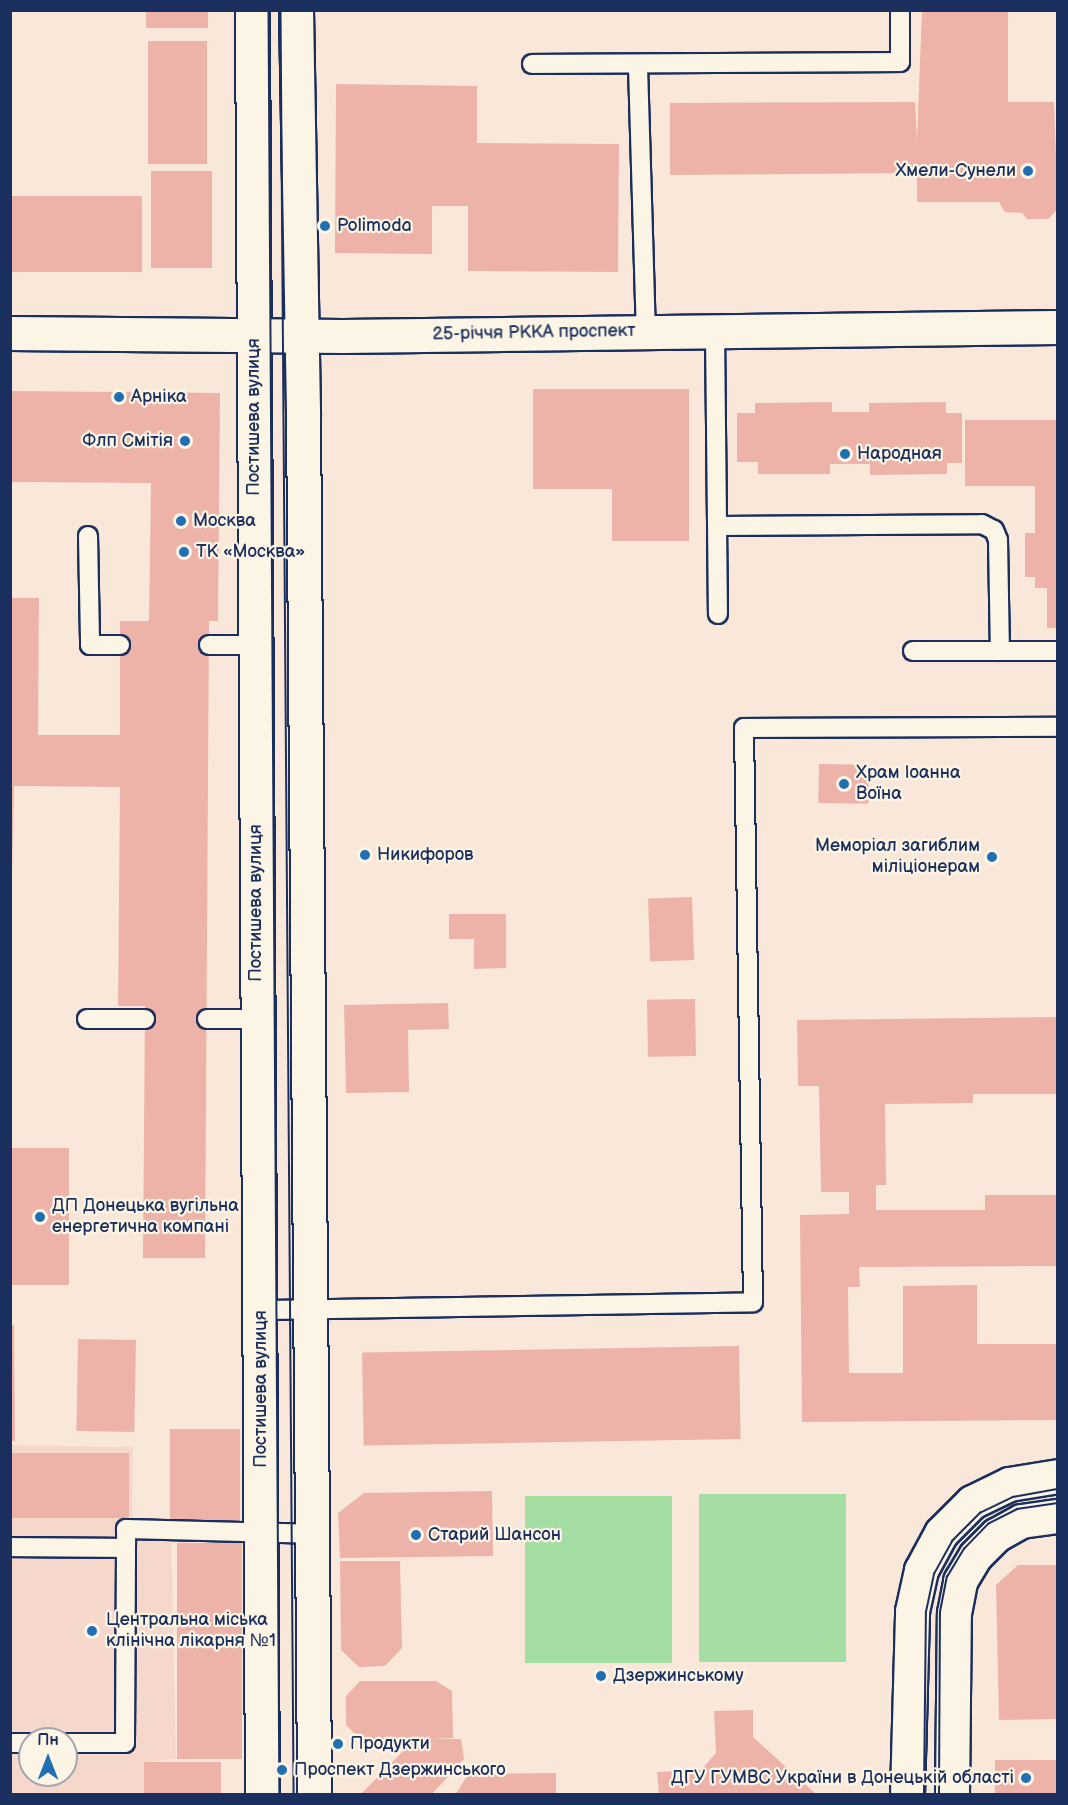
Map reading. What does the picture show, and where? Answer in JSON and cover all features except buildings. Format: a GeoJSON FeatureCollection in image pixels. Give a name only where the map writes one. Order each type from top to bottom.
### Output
{"type":"FeatureCollection","features":[{"type":"Feature","properties":{"kind":"street","name":"Постишева вулиця"},"geometry":{"type":"LineString","coordinates":[[252,10],[262,1794]]}},
{"type":"Feature","properties":{"kind":"street"},"geometry":{"type":"LineString","coordinates":[[296,10],[302,335],[314,1794]]}},
{"type":"Feature","properties":{"kind":"street","name":"25-річчя РККА проспект"},"geometry":{"type":"LineString","coordinates":[[10,333],[302,335],[1058,327]]}},
{"type":"Feature","properties":{"kind":"street"},"geometry":{"type":"LineString","coordinates":[[907,1794],[912,1611],[921,1570],[941,1533],[972,1502],[1009,1484],[1058,1476]]}},
{"type":"Feature","properties":{"kind":"street"},"geometry":{"type":"LineString","coordinates":[[952,1794],[954,1613],[960,1581],[975,1556],[996,1535],[1021,1521],[1058,1516]]}},
{"type":"Feature","properties":{"kind":"lane"},"geometry":{"type":"LineString","coordinates":[[532,64],[638,66],[900,62],[900,10]]}},
{"type":"Feature","properties":{"kind":"lane"},"geometry":{"type":"LineString","coordinates":[[638,66],[646,332]]}},
{"type":"Feature","properties":{"kind":"lane"},"geometry":{"type":"LineString","coordinates":[[715,331],[718,614]]}},
{"type":"Feature","properties":{"kind":"lane"},"geometry":{"type":"LineString","coordinates":[[718,526],[982,524],[994,530],[998,540],[1000,651]]}},
{"type":"Feature","properties":{"kind":"lane"},"geometry":{"type":"LineString","coordinates":[[88,536],[90,645],[120,645]]}},
{"type":"Feature","properties":{"kind":"lane"},"geometry":{"type":"LineString","coordinates":[[209,645],[254,645]]}},
{"type":"Feature","properties":{"kind":"lane"},"geometry":{"type":"LineString","coordinates":[[914,651],[1058,651]]}},
{"type":"Feature","properties":{"kind":"lane"},"geometry":{"type":"LineString","coordinates":[[261,1310],[753,1302],[744,728],[1058,727]]}},
{"type":"Feature","properties":{"kind":"lane"},"geometry":{"type":"LineString","coordinates":[[87,1019],[145,1019]]}},
{"type":"Feature","properties":{"kind":"lane"},"geometry":{"type":"LineString","coordinates":[[207,1019],[256,1019]]}},
{"type":"Feature","properties":{"kind":"lane"},"geometry":{"type":"LineString","coordinates":[[78,1743],[125,1743],[126,1529],[311,1534]]}},
{"type":"Feature","properties":{"kind":"lane"},"geometry":{"type":"LineString","coordinates":[[10,1547],[125,1548]]}},
{"type":"Feature","properties":{"kind":"shaded area","name":"Центральна міська клінічна лікарня №1"},"geometry":{"type":"Polygon","coordinates":[[[11,1445],[133,1447],[132,1519],[171,1523],[176,1759],[144,1762],[144,1794],[11,1794],[11,1445]]]}},
{"type":"Feature","properties":{"kind":"green space"},"geometry":{"type":"Polygon","coordinates":[[[699,1494],[846,1494],[846,1662],[699,1662],[699,1494]]]}},
{"type":"Feature","properties":{"kind":"green space"},"geometry":{"type":"Polygon","coordinates":[[[525,1496],[672,1496],[672,1663],[525,1663],[525,1496]]]}},
{"type":"Feature","properties":{"kind":"tram line"},"geometry":{"type":"LineString","coordinates":[[269,10],[280,1794]]}},
{"type":"Feature","properties":{"kind":"tram line"},"geometry":{"type":"LineString","coordinates":[[281,10],[294,1794]]}},
{"type":"Feature","properties":{"kind":"tram line"},"geometry":{"type":"LineString","coordinates":[[924,1794],[926,1612],[934,1574],[952,1541],[980,1513],[1013,1497],[1058,1489]]}},
{"type":"Feature","properties":{"kind":"tram line"},"geometry":{"type":"LineString","coordinates":[[939,1794],[940,1612],[947,1577],[964,1549],[988,1524],[1017,1509],[1058,1503]]}},
{"type":"Feature","properties":{"kind":"place","name":"Хмели-Сунели"},"geometry":{"type":"Point","coordinates":[1028,171]}},
{"type":"Feature","properties":{"kind":"place","name":"Polimoda"},"geometry":{"type":"Point","coordinates":[325,226]}},
{"type":"Feature","properties":{"kind":"place","name":"Арніка"},"geometry":{"type":"Point","coordinates":[119,397]}},
{"type":"Feature","properties":{"kind":"place","name":"Флп Смітія"},"geometry":{"type":"Point","coordinates":[185,441]}},
{"type":"Feature","properties":{"kind":"place","name":"Народная"},"geometry":{"type":"Point","coordinates":[845,454]}},
{"type":"Feature","properties":{"kind":"place","name":"Москва"},"geometry":{"type":"Point","coordinates":[181,521]}},
{"type":"Feature","properties":{"kind":"place","name":"ТК «Москва»"},"geometry":{"type":"Point","coordinates":[184,552]}},
{"type":"Feature","properties":{"kind":"place","name":"Храм Іоанна Воїна"},"geometry":{"type":"Point","coordinates":[844,784]}},
{"type":"Feature","properties":{"kind":"place","name":"Никифоров"},"geometry":{"type":"Point","coordinates":[365,855]}},
{"type":"Feature","properties":{"kind":"place","name":"Меморіал загиблим міліціонерам"},"geometry":{"type":"Point","coordinates":[992,857]}},
{"type":"Feature","properties":{"kind":"place","name":"ДП Донецька вугільна енергетична компані"},"geometry":{"type":"Point","coordinates":[40,1217]}},
{"type":"Feature","properties":{"kind":"place","name":"Старий Шансон"},"geometry":{"type":"Point","coordinates":[416,1535]}},
{"type":"Feature","properties":{"kind":"place","name":"Центральна міська клінічна лікарня №1"},"geometry":{"type":"Point","coordinates":[92,1631]}},
{"type":"Feature","properties":{"kind":"place","name":"Дзержинському"},"geometry":{"type":"Point","coordinates":[601,1676]}},
{"type":"Feature","properties":{"kind":"place","name":"Продукти"},"geometry":{"type":"Point","coordinates":[338,1744]}},
{"type":"Feature","properties":{"kind":"place","name":"Проспект Дзержинського"},"geometry":{"type":"Point","coordinates":[282,1770]}},
{"type":"Feature","properties":{"kind":"place","name":"ДГУ ГУМВС України в Донецькій області"},"geometry":{"type":"Point","coordinates":[1026,1778]}}]}
